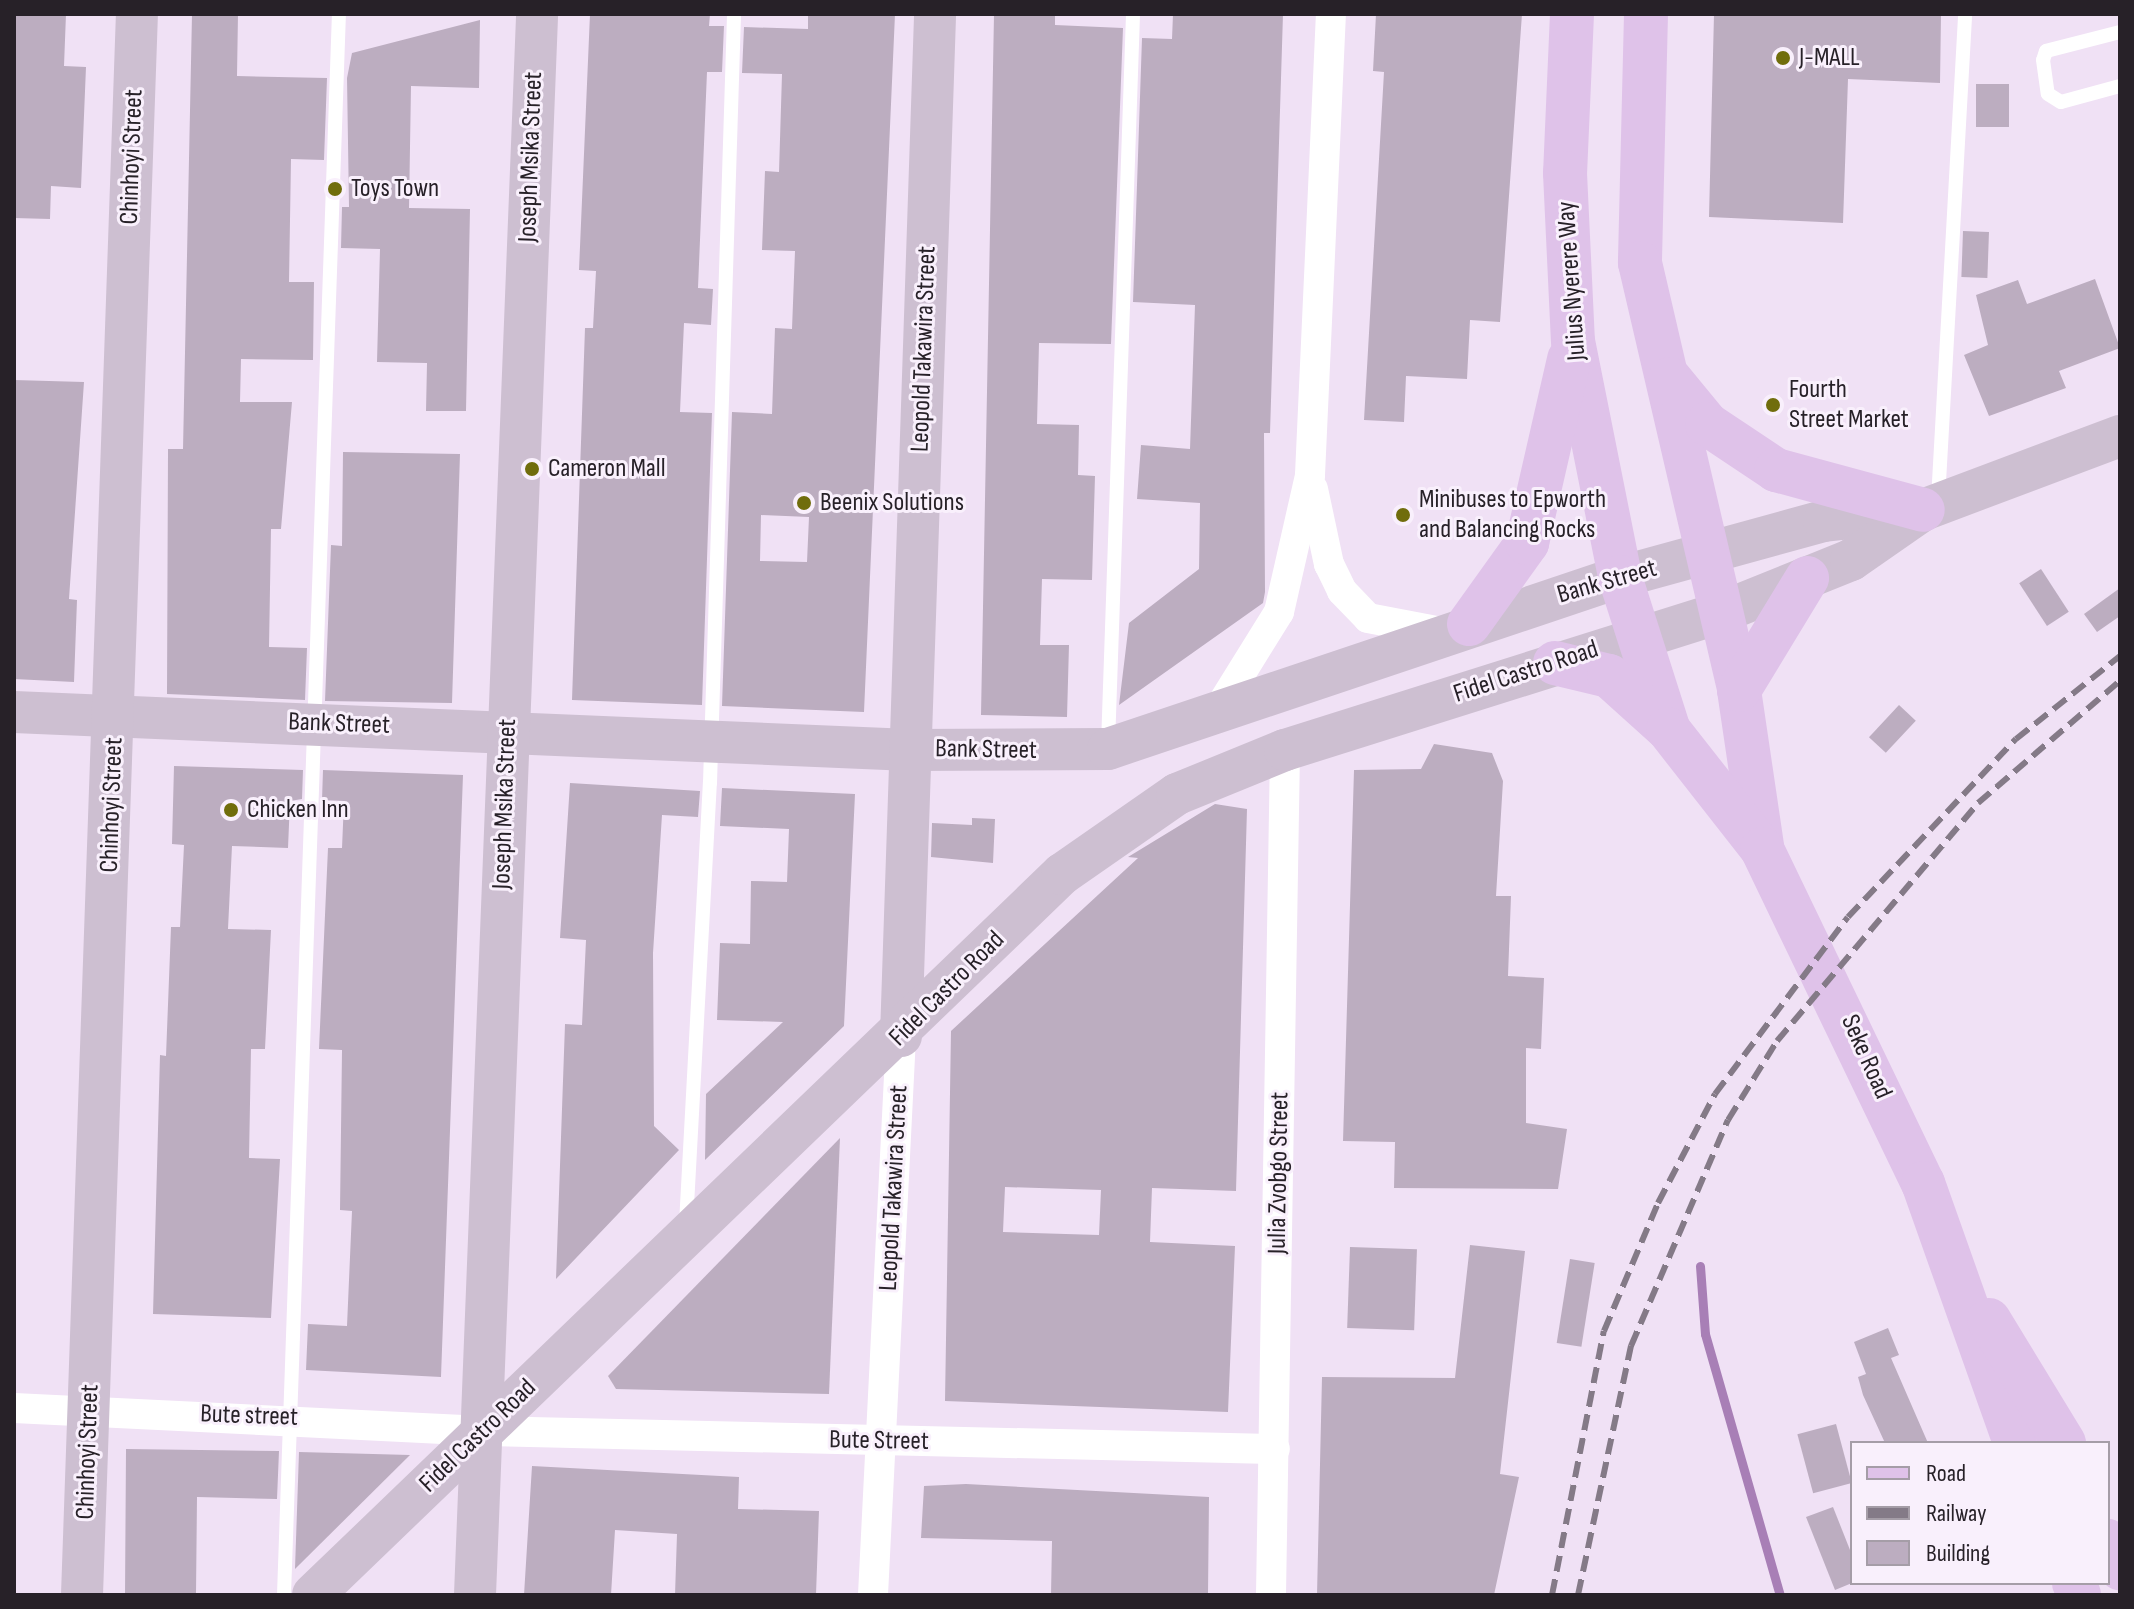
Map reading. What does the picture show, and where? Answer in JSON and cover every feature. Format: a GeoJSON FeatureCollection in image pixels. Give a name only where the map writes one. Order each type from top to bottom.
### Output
{"type":"FeatureCollection","features":[{"type":"Feature","properties":{"kind":"main road","name":"Julius Nyerere Way"},"geometry":{"type":"LineString","coordinates":[[1572,14],[1565,173],[1573,341],[1620,577],[1668,729]]}},
{"type":"Feature","properties":{"kind":"main road"},"geometry":{"type":"LineString","coordinates":[[1646,14],[1640,263],[1705,554],[1722,612],[1739,690],[1762,849]]}},
{"type":"Feature","properties":{"kind":"main road"},"geometry":{"type":"LineString","coordinates":[[1456,628],[1515,570],[1527,543],[1573,341]]}},
{"type":"Feature","properties":{"kind":"main road"},"geometry":{"type":"LineString","coordinates":[[1664,371],[1707,424],[1776,470],[1930,507]]}},
{"type":"Feature","properties":{"kind":"main road"},"geometry":{"type":"LineString","coordinates":[[1739,690],[1807,578]]}},
{"type":"Feature","properties":{"kind":"main road"},"geometry":{"type":"LineString","coordinates":[[1555,663],[1609,676],[1668,729],[1762,849]]}},
{"type":"Feature","properties":{"kind":"main road","name":"Seke Road"},"geometry":{"type":"LineString","coordinates":[[1762,849],[1842,1003],[1957,1272],[2014,1441]]}},
{"type":"Feature","properties":{"kind":"main road","name":"Seke Road"},"geometry":{"type":"LineString","coordinates":[[1957,1272],[2063,1441]]}},
{"type":"Feature","properties":{"kind":"main road"},"geometry":{"type":"LineString","coordinates":[[2110,1546],[2120,1568]]}},
{"type":"Feature","properties":{"kind":"street","name":"Chinhoyi Street"},"geometry":{"type":"LineString","coordinates":[[82,1595],[137,14]]}},
{"type":"Feature","properties":{"kind":"street","name":"Joseph Msika Street"},"geometry":{"type":"LineString","coordinates":[[475,1595],[537,14]]}},
{"type":"Feature","properties":{"kind":"street","name":"Leopold Takawira Street"},"geometry":{"type":"LineString","coordinates":[[873,1595],[901,1036],[935,14]]}},
{"type":"Feature","properties":{"kind":"street"},"geometry":{"type":"LineString","coordinates":[[1220,707],[1279,612],[1310,475],[1331,14]]}},
{"type":"Feature","properties":{"kind":"street"},"geometry":{"type":"LineString","coordinates":[[1930,507],[2120,436]]}},
{"type":"Feature","properties":{"kind":"street"},"geometry":{"type":"LineString","coordinates":[[1310,475],[1329,564],[1342,591],[1368,618],[1456,628]]}},
{"type":"Feature","properties":{"kind":"street","name":"Bank Street"},"geometry":{"type":"LineString","coordinates":[[14,712],[910,750],[1108,749],[1220,707],[1620,577],[1824,521],[1930,507]]}},
{"type":"Feature","properties":{"kind":"street","name":"Fidel Castro Road"},"geometry":{"type":"LineString","coordinates":[[313,1595],[901,1036],[1062,874],[1177,794],[1285,750],[1722,612],[1876,546],[1930,507]]}},
{"type":"Feature","properties":{"kind":"street","name":"Julia Zvobgo Street"},"geometry":{"type":"LineString","coordinates":[[1271,1595],[1285,750]]}},
{"type":"Feature","properties":{"kind":"street","name":"Bute street"},"geometry":{"type":"LineString","coordinates":[[14,1408],[289,1417],[483,1431]]}},
{"type":"Feature","properties":{"kind":"street","name":"Bute Street"},"geometry":{"type":"LineString","coordinates":[[483,1431],[1275,1449]]}},
{"type":"Feature","properties":{"kind":"lane"},"geometry":{"type":"LineString","coordinates":[[284,1595],[309,723],[339,14]]}},
{"type":"Feature","properties":{"kind":"lane"},"geometry":{"type":"LineString","coordinates":[[685,1240],[734,14]]}},
{"type":"Feature","properties":{"kind":"lane"},"geometry":{"type":"LineString","coordinates":[[1108,749],[1133,14]]}},
{"type":"Feature","properties":{"kind":"lane"},"geometry":{"type":"LineString","coordinates":[[1930,507],[1965,14]]}},
{"type":"Feature","properties":{"kind":"lane"},"geometry":{"type":"LineString","coordinates":[[2120,32],[2046,51],[2043,60],[2048,94],[2061,102],[2120,86]]}},
{"type":"Feature","properties":{"kind":"building"},"geometry":{"type":"Polygon","coordinates":[[[14,14],[66,14],[64,66],[86,67],[81,188],[51,186],[50,219],[14,218],[14,14]]]}},
{"type":"Feature","properties":{"kind":"building"},"geometry":{"type":"Polygon","coordinates":[[[192,14],[238,14],[237,76],[327,78],[324,160],[291,159],[289,282],[314,282],[313,360],[241,359],[240,402],[292,402],[281,529],[271,529],[269,647],[307,648],[305,700],[167,694],[168,449],[183,449],[192,14]]]}},
{"type":"Feature","properties":{"kind":"building"},"geometry":{"type":"Polygon","coordinates":[[[590,14],[710,14],[709,26],[724,26],[722,72],[707,72],[698,288],[713,289],[711,325],[684,323],[680,412],[712,413],[702,705],[572,700],[585,328],[593,328],[596,271],[579,270],[590,14]]]}},
{"type":"Feature","properties":{"kind":"building"},"geometry":{"type":"Polygon","coordinates":[[[808,14],[895,14],[864,712],[722,706],[732,412],[772,414],[775,328],[792,329],[795,251],[762,250],[765,171],[779,172],[782,74],[742,73],[744,27],[808,29],[808,14]],[[761,515],[760,561],[807,562],[809,517],[761,515]]]}},
{"type":"Feature","properties":{"kind":"building"},"geometry":{"type":"Polygon","coordinates":[[[994,14],[1055,14],[1055,25],[1123,28],[1111,344],[1039,343],[1037,424],[1079,425],[1078,475],[1095,476],[1092,580],[1042,579],[1040,645],[1069,645],[1067,717],[981,715],[994,14]]]}},
{"type":"Feature","properties":{"kind":"building"},"geometry":{"type":"Polygon","coordinates":[[[1173,14],[1283,14],[1270,433],[1264,433],[1265,592],[1263,603],[1119,705],[1129,623],[1199,569],[1200,503],[1137,499],[1141,445],[1190,449],[1195,305],[1133,302],[1142,38],[1172,39],[1173,14]]]}},
{"type":"Feature","properties":{"kind":"building"},"geometry":{"type":"Polygon","coordinates":[[[1376,14],[1522,14],[1500,322],[1470,320],[1467,379],[1406,376],[1404,422],[1364,420],[1384,72],[1373,71],[1376,14]]]}},
{"type":"Feature","properties":{"kind":"building"},"geometry":{"type":"Polygon","coordinates":[[[1714,14],[1941,14],[1940,83],[1848,79],[1843,223],[1709,217],[1714,14]]]}},
{"type":"Feature","properties":{"kind":"building"},"geometry":{"type":"Polygon","coordinates":[[[480,20],[479,88],[411,86],[409,208],[470,209],[466,411],[426,411],[427,363],[377,362],[380,249],[341,248],[342,207],[349,207],[347,78],[352,53],[480,20]]]}},
{"type":"Feature","properties":{"kind":"building"},"geometry":{"type":"Polygon","coordinates":[[[1976,84],[2009,84],[2009,127],[1976,127],[1976,84]]]}},
{"type":"Feature","properties":{"kind":"building"},"geometry":{"type":"Polygon","coordinates":[[[1963,231],[1989,232],[1987,278],[1961,277],[1963,231]]]}},
{"type":"Feature","properties":{"kind":"building"},"geometry":{"type":"Polygon","coordinates":[[[2095,279],[2120,348],[2059,371],[2066,388],[1989,416],[1964,355],[1988,345],[1976,295],[2018,280],[2027,304],[2095,279]]]}},
{"type":"Feature","properties":{"kind":"building"},"geometry":{"type":"Polygon","coordinates":[[[14,380],[84,382],[69,599],[77,600],[74,682],[14,679],[14,380]]]}},
{"type":"Feature","properties":{"kind":"building"},"geometry":{"type":"Polygon","coordinates":[[[343,452],[460,454],[452,703],[325,701],[331,545],[342,546],[343,452]]]}},
{"type":"Feature","properties":{"kind":"building"},"geometry":{"type":"Polygon","coordinates":[[[2041,569],[2069,612],[2047,626],[2019,583],[2041,569]]]}},
{"type":"Feature","properties":{"kind":"building"},"geometry":{"type":"Polygon","coordinates":[[[2120,588],[2120,616],[2097,632],[2084,614],[2120,588]]]}},
{"type":"Feature","properties":{"kind":"building"},"geometry":{"type":"Polygon","coordinates":[[[1899,705],[1916,721],[1886,753],[1869,737],[1899,705]]]}},
{"type":"Feature","properties":{"kind":"building"},"geometry":{"type":"Polygon","coordinates":[[[1434,744],[1492,753],[1503,781],[1496,896],[1511,896],[1508,976],[1544,978],[1541,1049],[1526,1048],[1526,1123],[1567,1129],[1558,1189],[1394,1188],[1395,1142],[1343,1141],[1354,770],[1421,769],[1434,744]]]}},
{"type":"Feature","properties":{"kind":"building"},"geometry":{"type":"Polygon","coordinates":[[[174,766],[303,770],[302,799],[290,801],[288,848],[232,846],[228,929],[271,930],[265,1049],[251,1049],[249,1158],[280,1159],[271,1318],[153,1314],[160,1055],[166,1056],[171,927],[180,927],[184,845],[172,844],[174,766]]]}},
{"type":"Feature","properties":{"kind":"building"},"geometry":{"type":"Polygon","coordinates":[[[323,770],[463,775],[441,1377],[306,1370],[308,1324],[347,1326],[352,1211],[340,1210],[342,1050],[319,1049],[328,848],[342,848],[344,801],[322,800],[323,770]]]}},
{"type":"Feature","properties":{"kind":"building"},"geometry":{"type":"Polygon","coordinates":[[[570,783],[700,791],[698,817],[662,815],[653,953],[654,1126],[679,1150],[556,1279],[565,1024],[582,1025],[586,940],[560,938],[570,783]]]}},
{"type":"Feature","properties":{"kind":"building"},"geometry":{"type":"Polygon","coordinates":[[[722,788],[855,794],[844,1026],[705,1160],[706,1094],[783,1022],[717,1020],[720,943],[750,944],[751,881],[787,882],[789,829],[720,826],[722,788]]]}},
{"type":"Feature","properties":{"kind":"building"},"geometry":{"type":"Polygon","coordinates":[[[1215,804],[1247,809],[1236,1191],[1152,1188],[1150,1242],[1235,1246],[1228,1412],[945,1401],[951,1031],[1138,858],[1128,857],[1215,804]],[[1005,1187],[1003,1232],[1099,1235],[1101,1190],[1005,1187]]]}},
{"type":"Feature","properties":{"kind":"building"},"geometry":{"type":"Polygon","coordinates":[[[972,818],[995,819],[993,863],[931,857],[932,823],[972,825],[972,818]]]}},
{"type":"Feature","properties":{"kind":"building"},"geometry":{"type":"Polygon","coordinates":[[[840,1138],[829,1394],[616,1389],[608,1376],[840,1138]]]}},
{"type":"Feature","properties":{"kind":"building"},"geometry":{"type":"Polygon","coordinates":[[[1470,1245],[1525,1251],[1500,1474],[1519,1477],[1494,1595],[1317,1595],[1322,1377],[1455,1378],[1470,1245]]]}},
{"type":"Feature","properties":{"kind":"building"},"geometry":{"type":"Polygon","coordinates":[[[1350,1247],[1417,1249],[1414,1330],[1347,1328],[1350,1247]]]}},
{"type":"Feature","properties":{"kind":"building"},"geometry":{"type":"Polygon","coordinates":[[[1570,1259],[1595,1263],[1581,1347],[1557,1343],[1570,1259]]]}},
{"type":"Feature","properties":{"kind":"building"},"geometry":{"type":"Polygon","coordinates":[[[1888,1328],[1899,1355],[1891,1358],[1927,1441],[1884,1441],[1863,1395],[1858,1377],[1866,1374],[1854,1342],[1888,1328]]]}},
{"type":"Feature","properties":{"kind":"building"},"geometry":{"type":"Polygon","coordinates":[[[1836,1424],[1850,1483],[1813,1493],[1797,1434],[1836,1424]]]}},
{"type":"Feature","properties":{"kind":"building"},"geometry":{"type":"Polygon","coordinates":[[[126,1449],[279,1451],[277,1499],[197,1497],[196,1595],[125,1595],[126,1449]]]}},
{"type":"Feature","properties":{"kind":"building"},"geometry":{"type":"Polygon","coordinates":[[[299,1452],[410,1455],[295,1569],[299,1452]]]}},
{"type":"Feature","properties":{"kind":"building"},"geometry":{"type":"Polygon","coordinates":[[[532,1466],[739,1477],[738,1509],[819,1511],[816,1595],[675,1595],[677,1534],[615,1530],[611,1595],[524,1595],[532,1466]]]}},
{"type":"Feature","properties":{"kind":"building"},"geometry":{"type":"Polygon","coordinates":[[[966,1484],[1209,1497],[1208,1595],[1051,1595],[1052,1541],[921,1538],[924,1486],[966,1484]]]}},
{"type":"Feature","properties":{"kind":"building"},"geometry":{"type":"Polygon","coordinates":[[[1833,1507],[1850,1550],[1850,1584],[1835,1590],[1806,1517],[1833,1507]]]}},
{"type":"Feature","properties":{"kind":"waterway"},"geometry":{"type":"LineString","coordinates":[[1700,1266],[1705,1334],[1780,1595]]}},
{"type":"Feature","properties":{"kind":"railway"},"geometry":{"type":"LineString","coordinates":[[1552,1595],[1604,1331],[1658,1203],[1715,1094],[1848,917],[2016,739],[2120,656]]}},
{"type":"Feature","properties":{"kind":"railway"},"geometry":{"type":"LineString","coordinates":[[1578,1595],[1631,1346],[1728,1120],[1777,1041],[1978,803],[2120,681]]}},
{"type":"Feature","properties":{"kind":"place","name":"J-MALL"},"geometry":{"type":"Point","coordinates":[1783,58]}},
{"type":"Feature","properties":{"kind":"place","name":"Toys Town"},"geometry":{"type":"Point","coordinates":[335,189]}},
{"type":"Feature","properties":{"kind":"place","name":"Fourth Street Market"},"geometry":{"type":"Point","coordinates":[1773,405]}},
{"type":"Feature","properties":{"kind":"place","name":"Cameron Mall"},"geometry":{"type":"Point","coordinates":[532,469]}},
{"type":"Feature","properties":{"kind":"place","name":"Beenix Solutions"},"geometry":{"type":"Point","coordinates":[804,503]}},
{"type":"Feature","properties":{"kind":"place","name":"Minibuses to Epworth and Balancing Rocks"},"geometry":{"type":"Point","coordinates":[1403,515]}},
{"type":"Feature","properties":{"kind":"place","name":"Chicken Inn"},"geometry":{"type":"Point","coordinates":[231,810]}}]}
